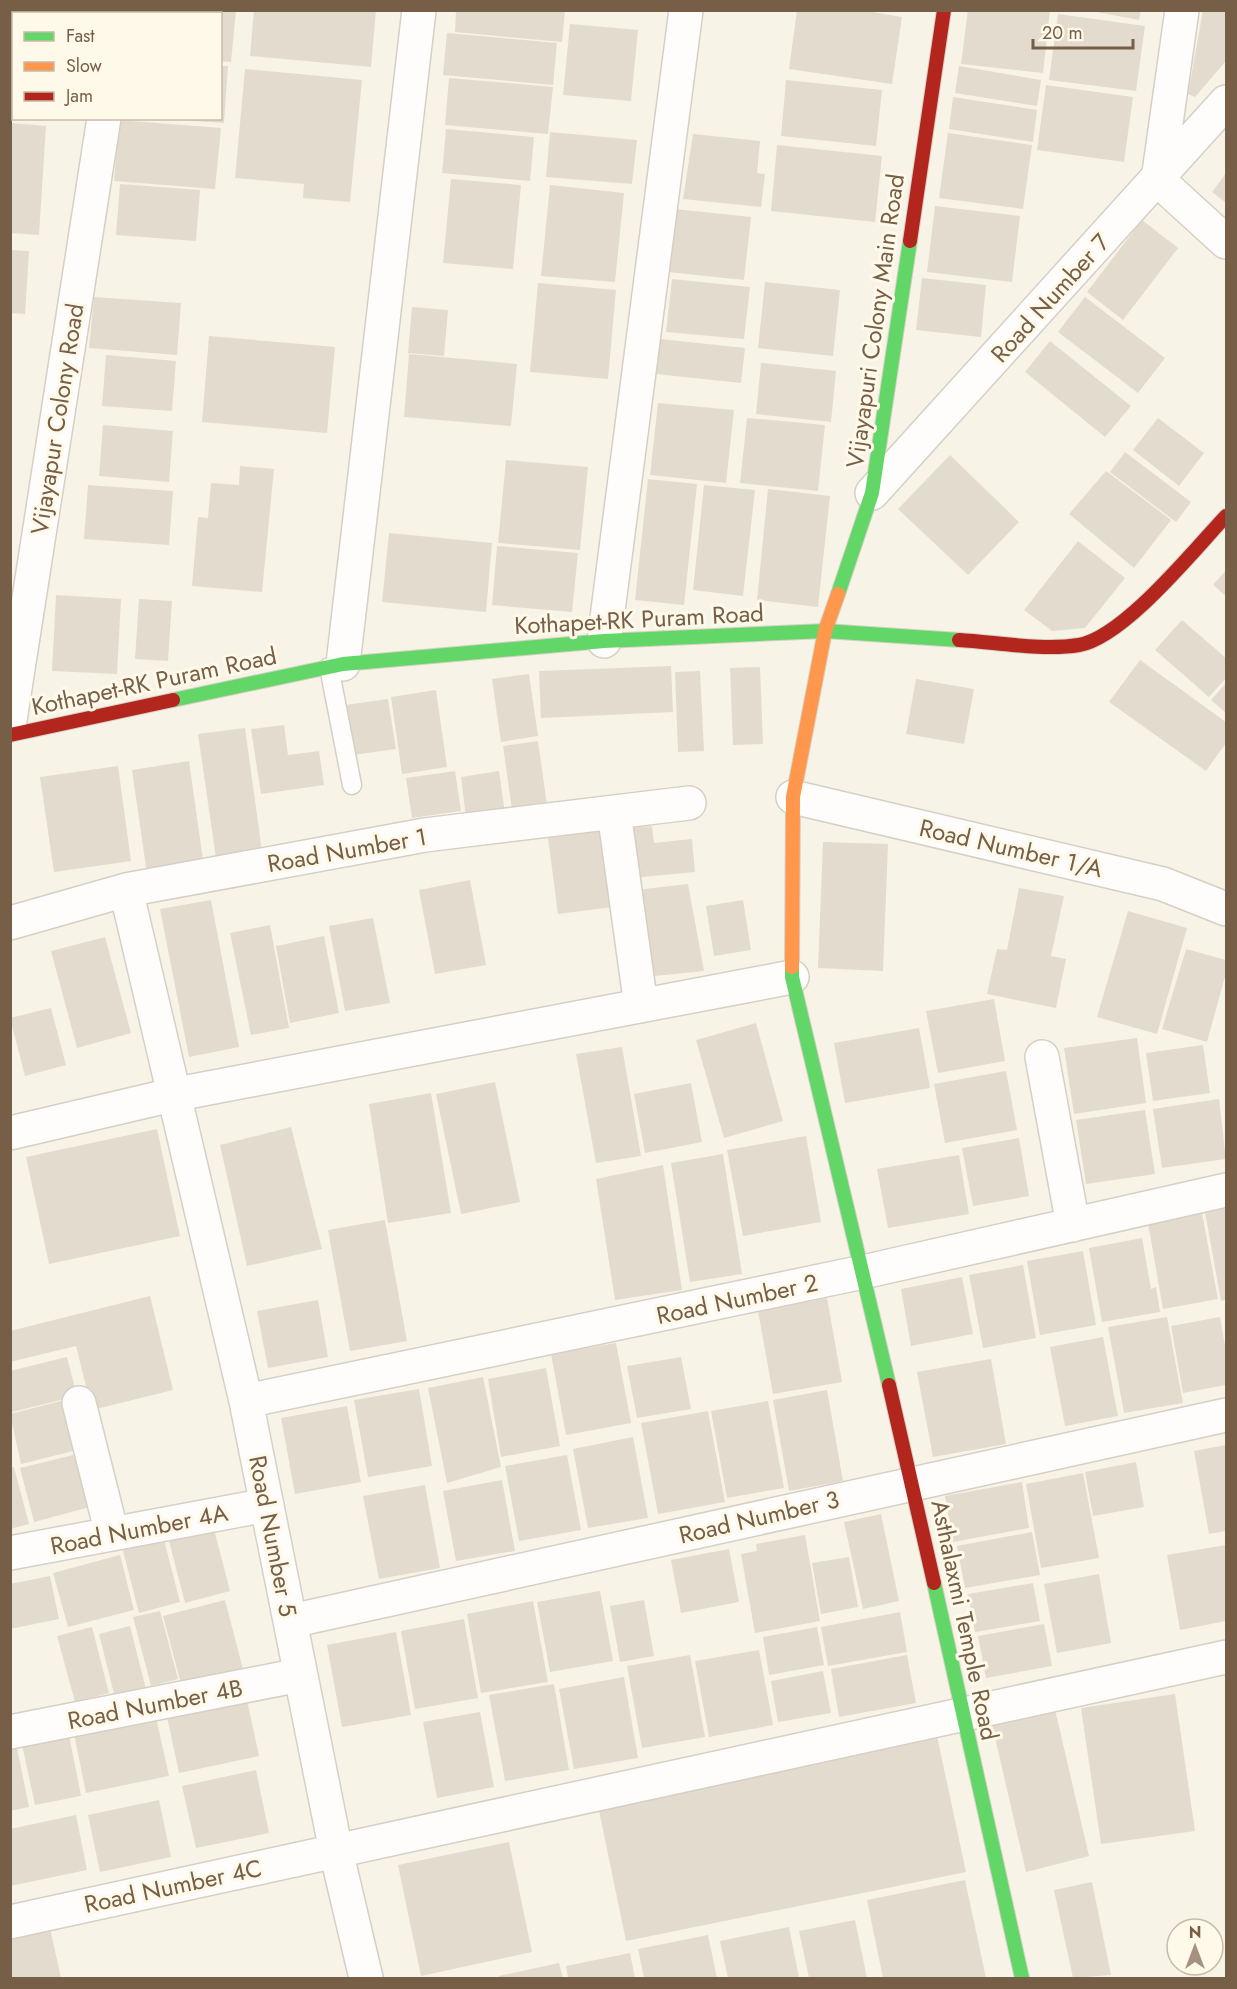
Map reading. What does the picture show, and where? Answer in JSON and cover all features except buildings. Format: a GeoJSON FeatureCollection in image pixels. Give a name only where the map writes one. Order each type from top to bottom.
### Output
{"type":"FeatureCollection","features":[{"type":"Feature","properties":{"kind":"street"},"geometry":{"type":"LineString","coordinates":[[336,665],[419,10]]}},
{"type":"Feature","properties":{"kind":"street"},"geometry":{"type":"LineString","coordinates":[[604,641],[686,10]]}},
{"type":"Feature","properties":{"kind":"street","name":"Vijayapuri Colony Main Road"},"geometry":{"type":"LineString","coordinates":[[792,977],[793,797],[825,631],[872,493],[944,10]]}},
{"type":"Feature","properties":{"kind":"street"},"geometry":{"type":"LineString","coordinates":[[1182,10],[1158,180],[1227,242]]}},
{"type":"Feature","properties":{"kind":"street","name":"Road Number 7"},"geometry":{"type":"LineString","coordinates":[[872,493],[1227,102]]}},
{"type":"Feature","properties":{"kind":"street","name":"Vijayapur Colony Road"},"geometry":{"type":"LineString","coordinates":[[10,720],[104,120]]}},
{"type":"Feature","properties":{"kind":"street","name":"Kothapet-RK Puram Road"},"geometry":{"type":"LineString","coordinates":[[10,735],[336,665],[604,641],[825,631],[1056,646],[1079,645],[1100,638],[1126,621],[1227,516]]}},
{"type":"Feature","properties":{"kind":"street","name":"Road Number 1/A"},"geometry":{"type":"LineString","coordinates":[[793,797],[1163,884],[1227,909]]}},
{"type":"Feature","properties":{"kind":"street","name":"Road Number 1"},"geometry":{"type":"LineString","coordinates":[[10,923],[126,890],[425,835],[689,803]]}},
{"type":"Feature","properties":{"kind":"street"},"geometry":{"type":"LineString","coordinates":[[614,812],[641,1006]]}},
{"type":"Feature","properties":{"kind":"street","name":"Road Number 5"},"geometry":{"type":"LineString","coordinates":[[126,890],[172,1095],[246,1401],[336,1851],[366,1978]]}},
{"type":"Feature","properties":{"kind":"street"},"geometry":{"type":"LineString","coordinates":[[10,1133],[172,1095],[792,977]]}},
{"type":"Feature","properties":{"kind":"street","name":"Asthalaxmi Temple Road"},"geometry":{"type":"LineString","coordinates":[[792,977],[912,1483],[1022,1978]]}},
{"type":"Feature","properties":{"kind":"street"},"geometry":{"type":"LineString","coordinates":[[1042,1056],[1072,1225]]}},
{"type":"Feature","properties":{"kind":"street","name":"Road Number 2"},"geometry":{"type":"LineString","coordinates":[[246,1401],[862,1272],[1227,1190]]}},
{"type":"Feature","properties":{"kind":"street"},"geometry":{"type":"LineString","coordinates":[[79,1403],[112,1534]]}},
{"type":"Feature","properties":{"kind":"street","name":"Road Number 3"},"geometry":{"type":"LineString","coordinates":[[291,1621],[1227,1415]]}},
{"type":"Feature","properties":{"kind":"street","name":"Road Number 4A"},"geometry":{"type":"LineString","coordinates":[[10,1553],[267,1505]]}},
{"type":"Feature","properties":{"kind":"street","name":"Road Number 4C"},"geometry":{"type":"LineString","coordinates":[[10,1922],[1227,1657]]}},
{"type":"Feature","properties":{"kind":"street","name":"Road Number 4B"},"geometry":{"type":"LineString","coordinates":[[10,1732],[300,1675]]}},
{"type":"Feature","properties":{"kind":"lane"},"geometry":{"type":"LineString","coordinates":[[336,665],[352,785]]}},
{"type":"Feature","properties":{"kind":"traffic: fast"},"geometry":{"type":"LineString","coordinates":[[838,594],[872,493],[910,241]]}},
{"type":"Feature","properties":{"kind":"traffic: fast"},"geometry":{"type":"LineString","coordinates":[[173,700],[343,664],[604,641],[825,631],[959,640]]}},
{"type":"Feature","properties":{"kind":"traffic: fast"},"geometry":{"type":"LineString","coordinates":[[792,967],[792,977],[889,1385]]}},
{"type":"Feature","properties":{"kind":"traffic: fast"},"geometry":{"type":"LineString","coordinates":[[934,1583],[1022,1978]]}},
{"type":"Feature","properties":{"kind":"traffic: slow"},"geometry":{"type":"LineString","coordinates":[[792,967],[793,797],[825,631],[838,594]]}},
{"type":"Feature","properties":{"kind":"traffic: jam"},"geometry":{"type":"LineString","coordinates":[[910,241],[944,10]]}},
{"type":"Feature","properties":{"kind":"traffic: jam"},"geometry":{"type":"LineString","coordinates":[[959,640],[1019,646],[1065,647],[1097,639],[1137,610],[1157,591],[1226,516]]}},
{"type":"Feature","properties":{"kind":"traffic: jam"},"geometry":{"type":"LineString","coordinates":[[10,735],[173,700]]}},
{"type":"Feature","properties":{"kind":"traffic: jam"},"geometry":{"type":"LineString","coordinates":[[889,1385],[934,1583]]}}]}
